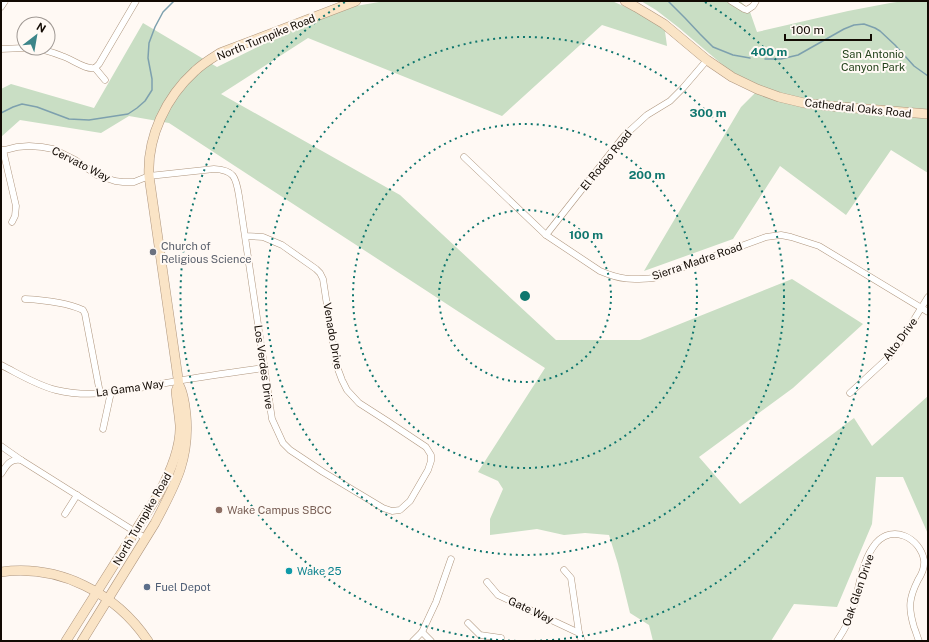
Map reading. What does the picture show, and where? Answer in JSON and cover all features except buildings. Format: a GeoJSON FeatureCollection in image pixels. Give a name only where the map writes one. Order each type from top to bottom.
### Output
{"type":"FeatureCollection","features":[{"type":"Feature","properties":{"kind":"main road","name":"North Turnpike Road"},"geometry":{"type":"LineString","coordinates":[[82,641],[155,523],[174,487],[181,470],[186,445],[186,410],[182,390],[178,383],[149,176],[152,142],[157,128],[175,93],[195,71],[209,60],[232,48],[356,1]]}},
{"type":"Feature","properties":{"kind":"main road","name":"Cathedral Oaks Road"},"geometry":{"type":"LineString","coordinates":[[625,1],[664,24],[707,60],[732,77],[757,90],[804,103],[928,114]]}},
{"type":"Feature","properties":{"kind":"main road","name":"North Turnpike Road"},"geometry":{"type":"LineString","coordinates":[[66,641],[136,532],[171,470],[179,440],[180,426],[176,391],[178,383]]}},
{"type":"Feature","properties":{"kind":"main road"},"geometry":{"type":"LineString","coordinates":[[1,572],[15,570],[50,574],[86,587],[108,599],[120,609],[141,630],[148,641]]}},
{"type":"Feature","properties":{"kind":"street"},"geometry":{"type":"LineString","coordinates":[[1,7],[5,1]]}},
{"type":"Feature","properties":{"kind":"street"},"geometry":{"type":"LineString","coordinates":[[56,54],[70,59],[86,68],[95,68],[99,64],[136,1]]}},
{"type":"Feature","properties":{"kind":"street"},"geometry":{"type":"LineString","coordinates":[[731,1],[747,10],[753,6],[756,1]]}},
{"type":"Feature","properties":{"kind":"street"},"geometry":{"type":"LineString","coordinates":[[1,49],[16,48]]}},
{"type":"Feature","properties":{"kind":"street","name":"El Rodeo Road"},"geometry":{"type":"LineString","coordinates":[[546,235],[624,136],[647,115],[670,101],[707,60]]}},
{"type":"Feature","properties":{"kind":"street"},"geometry":{"type":"LineString","coordinates":[[95,68],[106,80]]}},
{"type":"Feature","properties":{"kind":"street","name":"Cervato Way"},"geometry":{"type":"LineString","coordinates":[[2,151],[17,147],[29,146],[52,149],[75,160],[97,175],[123,182],[134,182],[149,176],[214,169],[223,169],[231,173]]}},
{"type":"Feature","properties":{"kind":"street"},"geometry":{"type":"LineString","coordinates":[[2,151],[16,206],[15,216],[12,222]]}},
{"type":"Feature","properties":{"kind":"street","name":"Sierra Madre Road"},"geometry":{"type":"LineString","coordinates":[[464,157],[546,235],[600,271],[622,278],[654,278],[766,237],[782,235],[819,246],[928,312]]}},
{"type":"Feature","properties":{"kind":"street","name":"Los Verdes Drive"},"geometry":{"type":"LineString","coordinates":[[231,173],[236,180],[246,236],[272,419],[283,443],[290,450],[382,508]]}},
{"type":"Feature","properties":{"kind":"street","name":"Venado Drive"},"geometry":{"type":"LineString","coordinates":[[246,236],[263,237],[282,246],[311,265],[320,273],[323,279],[336,364],[347,390],[359,403],[426,447],[431,455],[428,470],[410,501],[400,510],[392,511],[382,508]]}},
{"type":"Feature","properties":{"kind":"street","name":"Alto Drive"},"geometry":{"type":"LineString","coordinates":[[850,393],[890,356],[928,297]]}},
{"type":"Feature","properties":{"kind":"street"},"geometry":{"type":"LineString","coordinates":[[25,300],[47,300],[77,307],[83,310],[100,393]]}},
{"type":"Feature","properties":{"kind":"street","name":"La Gama Way"},"geometry":{"type":"LineString","coordinates":[[1,365],[31,381],[56,390],[78,394],[111,392],[178,383],[264,368]]}},
{"type":"Feature","properties":{"kind":"street"},"geometry":{"type":"LineString","coordinates":[[103,429],[111,392]]}},
{"type":"Feature","properties":{"kind":"street"},"geometry":{"type":"LineString","coordinates":[[1,446],[145,538]]}},
{"type":"Feature","properties":{"kind":"street"},"geometry":{"type":"LineString","coordinates":[[1,474],[10,461],[16,459],[21,460]]}},
{"type":"Feature","properties":{"kind":"street"},"geometry":{"type":"LineString","coordinates":[[65,514],[77,495]]}},
{"type":"Feature","properties":{"kind":"street","name":"Oak Glen Drive"},"geometry":{"type":"LineString","coordinates":[[837,641],[844,631],[850,616],[870,550],[880,539],[891,534],[902,535],[911,539],[918,545],[922,553],[926,569],[918,580],[910,600],[911,618],[919,641]]}},
{"type":"Feature","properties":{"kind":"street"},"geometry":{"type":"LineString","coordinates":[[413,641],[422,632],[436,602],[451,559]]}},
{"type":"Feature","properties":{"kind":"street"},"geometry":{"type":"LineString","coordinates":[[564,570],[571,578],[579,633],[582,641]]}},
{"type":"Feature","properties":{"kind":"street","name":"Gate Way"},"geometry":{"type":"LineString","coordinates":[[487,582],[498,595],[579,633]]}},
{"type":"Feature","properties":{"kind":"street"},"geometry":{"type":"LineString","coordinates":[[468,623],[480,635],[501,638]]}},
{"type":"Feature","properties":{"kind":"street"},"geometry":{"type":"LineString","coordinates":[[422,632],[431,641]]}},
{"type":"Feature","properties":{"kind":"street"},"geometry":{"type":"LineString","coordinates":[[476,641],[480,635]]}},
{"type":"Feature","properties":{"kind":"green space"},"geometry":{"type":"Polygon","coordinates":[[[385,1],[612,1],[664,24],[667,46],[602,25],[502,116],[308,38],[221,94],[400,195],[556,340],[640,340],[792,279],[863,324],[793,388],[699,457],[740,504],[854,418],[872,446],[928,396],[928,534],[903,477],[876,477],[872,524],[837,607],[794,604],[771,641],[653,641],[649,625],[630,613],[609,535],[585,533],[564,535],[537,529],[490,535],[490,519],[503,489],[498,481],[478,472],[545,368],[169,123],[129,116],[101,133],[20,120],[1,137],[1,89],[11,84],[94,108],[143,23],[217,67],[332,10],[385,1]]]}},
{"type":"Feature","properties":{"kind":"green space","name":"San Antonio Canyon Park"},"geometry":{"type":"Polygon","coordinates":[[[641,1],[740,1],[749,9],[757,32],[890,3],[904,1],[928,1],[928,173],[891,150],[846,215],[780,166],[733,239],[644,271],[741,107],[756,92],[732,79],[724,66],[678,27],[656,10],[641,1]]]}},
{"type":"Feature","properties":{"kind":"waterway"},"geometry":{"type":"LineString","coordinates":[[1,113],[22,104],[37,107],[69,119],[89,120],[128,114],[145,101],[152,90],[152,79],[148,58],[149,43],[163,12],[174,1]]}},
{"type":"Feature","properties":{"kind":"waterway"},"geometry":{"type":"LineString","coordinates":[[668,1],[713,47],[733,55],[750,58]]}},
{"type":"Feature","properties":{"kind":"waterway"},"geometry":{"type":"LineString","coordinates":[[765,59],[781,59],[798,55],[844,29],[854,25],[864,24],[880,31],[914,66],[928,76]]}},
{"type":"Feature","properties":{"kind":"place","name":"Church of Religious Science"},"geometry":{"type":"Point","coordinates":[153,252]}},
{"type":"Feature","properties":{"kind":"place","name":"Wake Campus SBCC"},"geometry":{"type":"Point","coordinates":[219,510]}},
{"type":"Feature","properties":{"kind":"place","name":"Wake 25"},"geometry":{"type":"Point","coordinates":[289,571]}},
{"type":"Feature","properties":{"kind":"place","name":"Fuel Depot"},"geometry":{"type":"Point","coordinates":[147,587]}}]}
